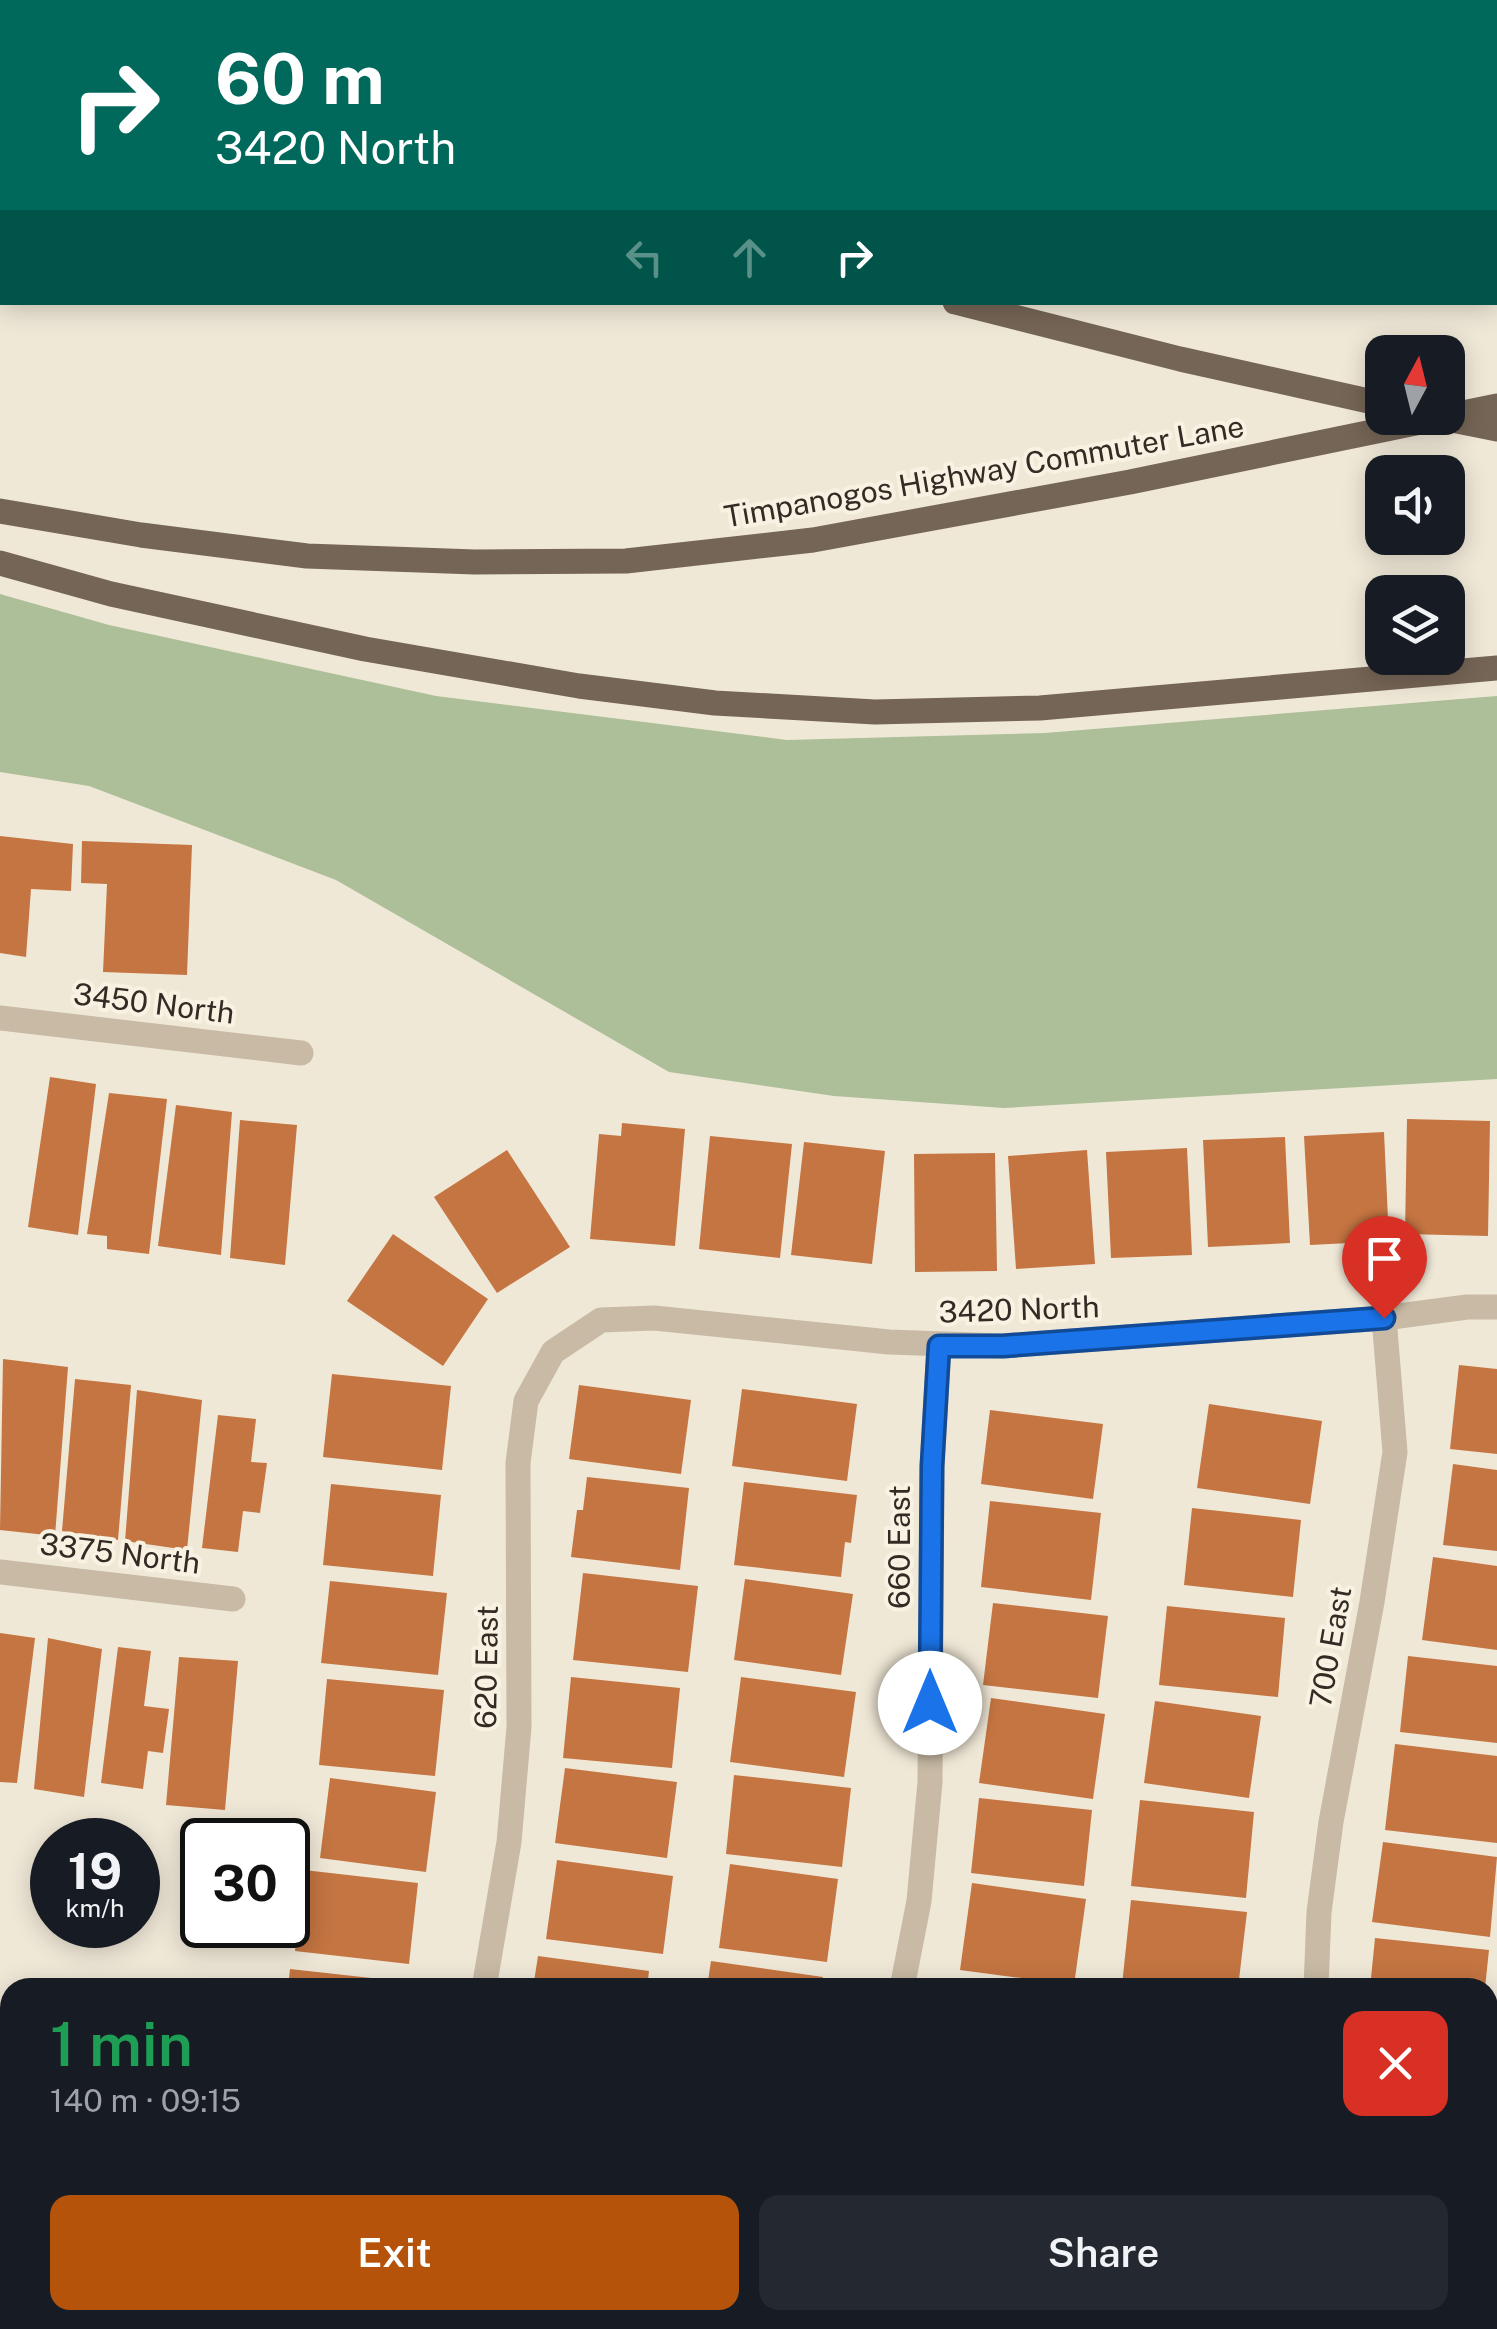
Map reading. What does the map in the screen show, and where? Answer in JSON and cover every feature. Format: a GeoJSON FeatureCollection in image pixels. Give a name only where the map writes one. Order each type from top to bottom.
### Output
{"type":"FeatureCollection","features":[{"type":"Feature","properties":{"kind":"main road"},"geometry":{"type":"LineString","coordinates":[[967,305],[1365,400]]}},
{"type":"Feature","properties":{"kind":"main road","name":"Timpanogos Highway Commuter Lane"},"geometry":{"type":"LineString","coordinates":[[1465,413],[1497,406]]}},
{"type":"Feature","properties":{"kind":"main road"},"geometry":{"type":"LineString","coordinates":[[1465,422],[1497,429]]}},
{"type":"Feature","properties":{"kind":"main road","name":"Timpanogos Highway Commuter Lane"},"geometry":{"type":"LineString","coordinates":[[0,511],[141,535],[307,556],[475,562],[626,561],[813,540],[1130,482],[1365,433]]}},
{"type":"Feature","properties":{"kind":"main road"},"geometry":{"type":"LineString","coordinates":[[0,562],[112,594],[365,649],[579,686],[715,702],[875,712],[1040,708],[1497,668]]}},
{"type":"Feature","properties":{"kind":"street"},"geometry":{"type":"LineString","coordinates":[[0,1044],[2,1018]]}},
{"type":"Feature","properties":{"kind":"street","name":"3450 North"},"geometry":{"type":"LineString","coordinates":[[2,1018],[301,1053]]}},
{"type":"Feature","properties":{"kind":"street","name":"3420 North"},"geometry":{"type":"LineString","coordinates":[[553,1352],[601,1320],[654,1318],[939,1346],[1003,1346],[1497,1307]]}},
{"type":"Feature","properties":{"kind":"street","name":"700 East"},"geometry":{"type":"LineString","coordinates":[[1316,1978],[1319,1912],[1331,1822],[1396,1452],[1384,1318]]}},
{"type":"Feature","properties":{"kind":"street","name":"660 East"},"geometry":{"type":"LineString","coordinates":[[904,1978],[919,1900],[930,1782],[932,1466],[939,1346]]}},
{"type":"Feature","properties":{"kind":"street","name":"620 East"},"geometry":{"type":"LineString","coordinates":[[486,1978],[509,1842],[519,1727],[518,1463],[526,1401],[553,1352]]}},
{"type":"Feature","properties":{"kind":"street","name":"3375 North"},"geometry":{"type":"LineString","coordinates":[[0,1572],[233,1599]]}},
{"type":"Feature","properties":{"kind":"green space"},"geometry":{"type":"Polygon","coordinates":[[[0,594],[109,625],[436,696],[787,740],[1045,733],[1497,696],[1497,1079],[1004,1108],[834,1096],[669,1072],[336,880],[89,786],[0,772],[0,594]]]}},
{"type":"Feature","properties":{"kind":"building"},"geometry":{"type":"Polygon","coordinates":[[[0,836],[73,844],[71,891],[31,889],[26,957],[0,953],[0,836]]]}},
{"type":"Feature","properties":{"kind":"building"},"geometry":{"type":"Polygon","coordinates":[[[82,841],[192,845],[187,975],[103,972],[107,884],[81,883],[82,841]]]}},
{"type":"Feature","properties":{"kind":"building"},"geometry":{"type":"Polygon","coordinates":[[[50,1077],[96,1084],[78,1235],[28,1227],[50,1077]]]}},
{"type":"Feature","properties":{"kind":"building"},"geometry":{"type":"Polygon","coordinates":[[[109,1093],[167,1099],[149,1254],[107,1249],[107,1236],[87,1234],[109,1093]]]}},
{"type":"Feature","properties":{"kind":"building"},"geometry":{"type":"Polygon","coordinates":[[[176,1105],[232,1112],[221,1255],[158,1246],[176,1105]]]}},
{"type":"Feature","properties":{"kind":"building"},"geometry":{"type":"Polygon","coordinates":[[[1407,1119],[1490,1121],[1488,1236],[1405,1234],[1407,1119]]]}},
{"type":"Feature","properties":{"kind":"building"},"geometry":{"type":"Polygon","coordinates":[[[240,1120],[297,1125],[285,1265],[230,1258],[240,1120]]]}},
{"type":"Feature","properties":{"kind":"building"},"geometry":{"type":"Polygon","coordinates":[[[622,1123],[685,1129],[675,1246],[590,1239],[599,1134],[621,1136],[622,1123]]]}},
{"type":"Feature","properties":{"kind":"building"},"geometry":{"type":"Polygon","coordinates":[[[1384,1132],[1389,1241],[1310,1245],[1304,1136],[1384,1132]]]}},
{"type":"Feature","properties":{"kind":"building"},"geometry":{"type":"Polygon","coordinates":[[[710,1136],[792,1144],[780,1258],[699,1249],[710,1136]]]}},
{"type":"Feature","properties":{"kind":"building"},"geometry":{"type":"Polygon","coordinates":[[[1285,1137],[1290,1243],[1208,1247],[1203,1140],[1285,1137]]]}},
{"type":"Feature","properties":{"kind":"building"},"geometry":{"type":"Polygon","coordinates":[[[804,1142],[885,1151],[872,1264],[791,1255],[804,1142]]]}},
{"type":"Feature","properties":{"kind":"building"},"geometry":{"type":"Polygon","coordinates":[[[1187,1148],[1192,1255],[1111,1258],[1106,1152],[1187,1148]]]}},
{"type":"Feature","properties":{"kind":"building"},"geometry":{"type":"Polygon","coordinates":[[[507,1150],[570,1247],[497,1293],[434,1197],[507,1150]]]}},
{"type":"Feature","properties":{"kind":"building"},"geometry":{"type":"Polygon","coordinates":[[[1087,1150],[1095,1264],[1016,1269],[1008,1156],[1087,1150]]]}},
{"type":"Feature","properties":{"kind":"building"},"geometry":{"type":"Polygon","coordinates":[[[995,1153],[997,1271],[915,1272],[914,1154],[995,1153]]]}},
{"type":"Feature","properties":{"kind":"building"},"geometry":{"type":"Polygon","coordinates":[[[393,1234],[488,1299],[443,1366],[347,1301],[393,1234]]]}},
{"type":"Feature","properties":{"kind":"building"},"geometry":{"type":"Polygon","coordinates":[[[3,1359],[68,1367],[55,1536],[0,1530],[3,1359]]]}},
{"type":"Feature","properties":{"kind":"building"},"geometry":{"type":"Polygon","coordinates":[[[1459,1365],[1497,1369],[1497,1454],[1450,1449],[1459,1365]]]}},
{"type":"Feature","properties":{"kind":"building"},"geometry":{"type":"Polygon","coordinates":[[[332,1374],[451,1386],[442,1470],[323,1457],[332,1374]]]}},
{"type":"Feature","properties":{"kind":"building"},"geometry":{"type":"Polygon","coordinates":[[[75,1379],[131,1385],[118,1540],[62,1531],[75,1379]]]}},
{"type":"Feature","properties":{"kind":"building"},"geometry":{"type":"Polygon","coordinates":[[[579,1385],[691,1400],[681,1474],[569,1459],[579,1385]]]}},
{"type":"Feature","properties":{"kind":"building"},"geometry":{"type":"Polygon","coordinates":[[[742,1389],[857,1404],[847,1481],[732,1466],[742,1389]]]}},
{"type":"Feature","properties":{"kind":"building"},"geometry":{"type":"Polygon","coordinates":[[[137,1390],[202,1400],[187,1550],[125,1541],[137,1390]]]}},
{"type":"Feature","properties":{"kind":"building"},"geometry":{"type":"Polygon","coordinates":[[[1209,1404],[1322,1421],[1310,1504],[1197,1488],[1209,1404]]]}},
{"type":"Feature","properties":{"kind":"building"},"geometry":{"type":"Polygon","coordinates":[[[990,1410],[1103,1424],[1093,1499],[981,1484],[990,1410]]]}},
{"type":"Feature","properties":{"kind":"building"},"geometry":{"type":"Polygon","coordinates":[[[218,1415],[256,1419],[251,1462],[267,1463],[260,1513],[243,1511],[238,1552],[202,1548],[218,1415]]]}},
{"type":"Feature","properties":{"kind":"building"},"geometry":{"type":"Polygon","coordinates":[[[1453,1464],[1497,1470],[1497,1551],[1443,1545],[1453,1464]]]}},
{"type":"Feature","properties":{"kind":"building"},"geometry":{"type":"Polygon","coordinates":[[[587,1477],[689,1488],[680,1570],[571,1557],[577,1510],[583,1510],[587,1477]]]}},
{"type":"Feature","properties":{"kind":"building"},"geometry":{"type":"Polygon","coordinates":[[[744,1482],[857,1495],[851,1543],[845,1542],[841,1577],[734,1565],[744,1482]]]}},
{"type":"Feature","properties":{"kind":"building"},"geometry":{"type":"Polygon","coordinates":[[[331,1484],[441,1495],[433,1576],[323,1565],[331,1484]]]}},
{"type":"Feature","properties":{"kind":"building"},"geometry":{"type":"Polygon","coordinates":[[[990,1501],[1101,1513],[1091,1600],[981,1587],[990,1501]]]}},
{"type":"Feature","properties":{"kind":"building"},"geometry":{"type":"Polygon","coordinates":[[[1192,1508],[1301,1520],[1293,1597],[1184,1585],[1192,1508]]]}},
{"type":"Feature","properties":{"kind":"building"},"geometry":{"type":"Polygon","coordinates":[[[1433,1557],[1497,1566],[1497,1650],[1422,1640],[1433,1557]]]}},
{"type":"Feature","properties":{"kind":"building"},"geometry":{"type":"Polygon","coordinates":[[[583,1573],[698,1586],[688,1672],[573,1660],[583,1573]]]}},
{"type":"Feature","properties":{"kind":"building"},"geometry":{"type":"Polygon","coordinates":[[[745,1579],[853,1594],[841,1675],[734,1660],[745,1579]]]}},
{"type":"Feature","properties":{"kind":"building"},"geometry":{"type":"Polygon","coordinates":[[[330,1581],[447,1593],[438,1675],[321,1663],[330,1581]]]}},
{"type":"Feature","properties":{"kind":"building"},"geometry":{"type":"Polygon","coordinates":[[[993,1603],[1108,1616],[1098,1698],[983,1685],[993,1603]]]}},
{"type":"Feature","properties":{"kind":"building"},"geometry":{"type":"Polygon","coordinates":[[[1167,1606],[1285,1618],[1278,1697],[1159,1685],[1167,1606]]]}},
{"type":"Feature","properties":{"kind":"building"},"geometry":{"type":"Polygon","coordinates":[[[0,1633],[35,1638],[17,1783],[0,1782],[0,1633]]]}},
{"type":"Feature","properties":{"kind":"building"},"geometry":{"type":"Polygon","coordinates":[[[48,1638],[102,1649],[84,1797],[34,1789],[48,1638]]]}},
{"type":"Feature","properties":{"kind":"building"},"geometry":{"type":"Polygon","coordinates":[[[118,1647],[151,1651],[144,1706],[169,1709],[163,1753],[148,1751],[143,1789],[101,1783],[118,1647]]]}},
{"type":"Feature","properties":{"kind":"building"},"geometry":{"type":"Polygon","coordinates":[[[1408,1656],[1497,1666],[1497,1743],[1400,1732],[1408,1656]]]}},
{"type":"Feature","properties":{"kind":"building"},"geometry":{"type":"Polygon","coordinates":[[[179,1657],[238,1661],[225,1810],[166,1805],[179,1657]]]}},
{"type":"Feature","properties":{"kind":"building"},"geometry":{"type":"Polygon","coordinates":[[[571,1677],[680,1688],[672,1768],[563,1758],[571,1677]]]}},
{"type":"Feature","properties":{"kind":"building"},"geometry":{"type":"Polygon","coordinates":[[[741,1677],[856,1692],[844,1777],[730,1762],[741,1677]]]}},
{"type":"Feature","properties":{"kind":"building"},"geometry":{"type":"Polygon","coordinates":[[[327,1679],[444,1690],[435,1776],[319,1765],[327,1679]]]}},
{"type":"Feature","properties":{"kind":"building"},"geometry":{"type":"Polygon","coordinates":[[[991,1698],[1105,1714],[1093,1799],[979,1783],[991,1698]]]}},
{"type":"Feature","properties":{"kind":"building"},"geometry":{"type":"Polygon","coordinates":[[[1155,1701],[1261,1716],[1249,1798],[1144,1783],[1155,1701]]]}},
{"type":"Feature","properties":{"kind":"building"},"geometry":{"type":"Polygon","coordinates":[[[1395,1744],[1497,1756],[1497,1843],[1385,1830],[1395,1744]]]}},
{"type":"Feature","properties":{"kind":"building"},"geometry":{"type":"Polygon","coordinates":[[[565,1768],[677,1782],[667,1858],[555,1843],[565,1768]]]}},
{"type":"Feature","properties":{"kind":"building"},"geometry":{"type":"Polygon","coordinates":[[[734,1775],[851,1788],[842,1867],[726,1854],[734,1775]]]}},
{"type":"Feature","properties":{"kind":"building"},"geometry":{"type":"Polygon","coordinates":[[[330,1778],[436,1792],[426,1872],[320,1858],[330,1778]]]}},
{"type":"Feature","properties":{"kind":"building"},"geometry":{"type":"Polygon","coordinates":[[[979,1798],[1092,1810],[1084,1886],[971,1873],[979,1798]]]}},
{"type":"Feature","properties":{"kind":"building"},"geometry":{"type":"Polygon","coordinates":[[[1140,1800],[1254,1812],[1246,1898],[1131,1886],[1140,1800]]]}},
{"type":"Feature","properties":{"kind":"building"},"geometry":{"type":"Polygon","coordinates":[[[1383,1842],[1497,1857],[1490,1937],[1372,1922],[1383,1842]]]}},
{"type":"Feature","properties":{"kind":"building"},"geometry":{"type":"Polygon","coordinates":[[[557,1860],[673,1876],[663,1954],[546,1939],[557,1860]]]}},
{"type":"Feature","properties":{"kind":"building"},"geometry":{"type":"Polygon","coordinates":[[[730,1864],[838,1879],[827,1962],[719,1948],[730,1864]]]}},
{"type":"Feature","properties":{"kind":"building"},"geometry":{"type":"Polygon","coordinates":[[[310,1871],[418,1883],[409,1964],[295,1951],[310,1948],[310,1871]]]}},
{"type":"Feature","properties":{"kind":"building"},"geometry":{"type":"Polygon","coordinates":[[[972,1883],[1086,1899],[1075,1978],[1021,1978],[960,1970],[972,1883]]]}},
{"type":"Feature","properties":{"kind":"building"},"geometry":{"type":"Polygon","coordinates":[[[1131,1900],[1247,1912],[1239,1978],[1123,1978],[1131,1900]]]}},
{"type":"Feature","properties":{"kind":"building"},"geometry":{"type":"Polygon","coordinates":[[[1375,1938],[1489,1950],[1486,1978],[1371,1978],[1375,1938]]]}},
{"type":"Feature","properties":{"kind":"building"},"geometry":{"type":"Polygon","coordinates":[[[538,1956],[649,1971],[648,1978],[535,1978],[538,1956]]]}},
{"type":"Feature","properties":{"kind":"building"},"geometry":{"type":"Polygon","coordinates":[[[711,1961],[823,1977],[823,1978],[708,1978],[711,1961]]]}},
{"type":"Feature","properties":{"kind":"building"},"geometry":{"type":"Polygon","coordinates":[[[290,1969],[371,1978],[289,1978],[290,1969]]]}},
{"type":"Feature","properties":{"kind":"route"},"geometry":{"type":"LineString","coordinates":[[930,1703],[932,1466],[939,1346],[1003,1346],[1384,1318]]}}]}
